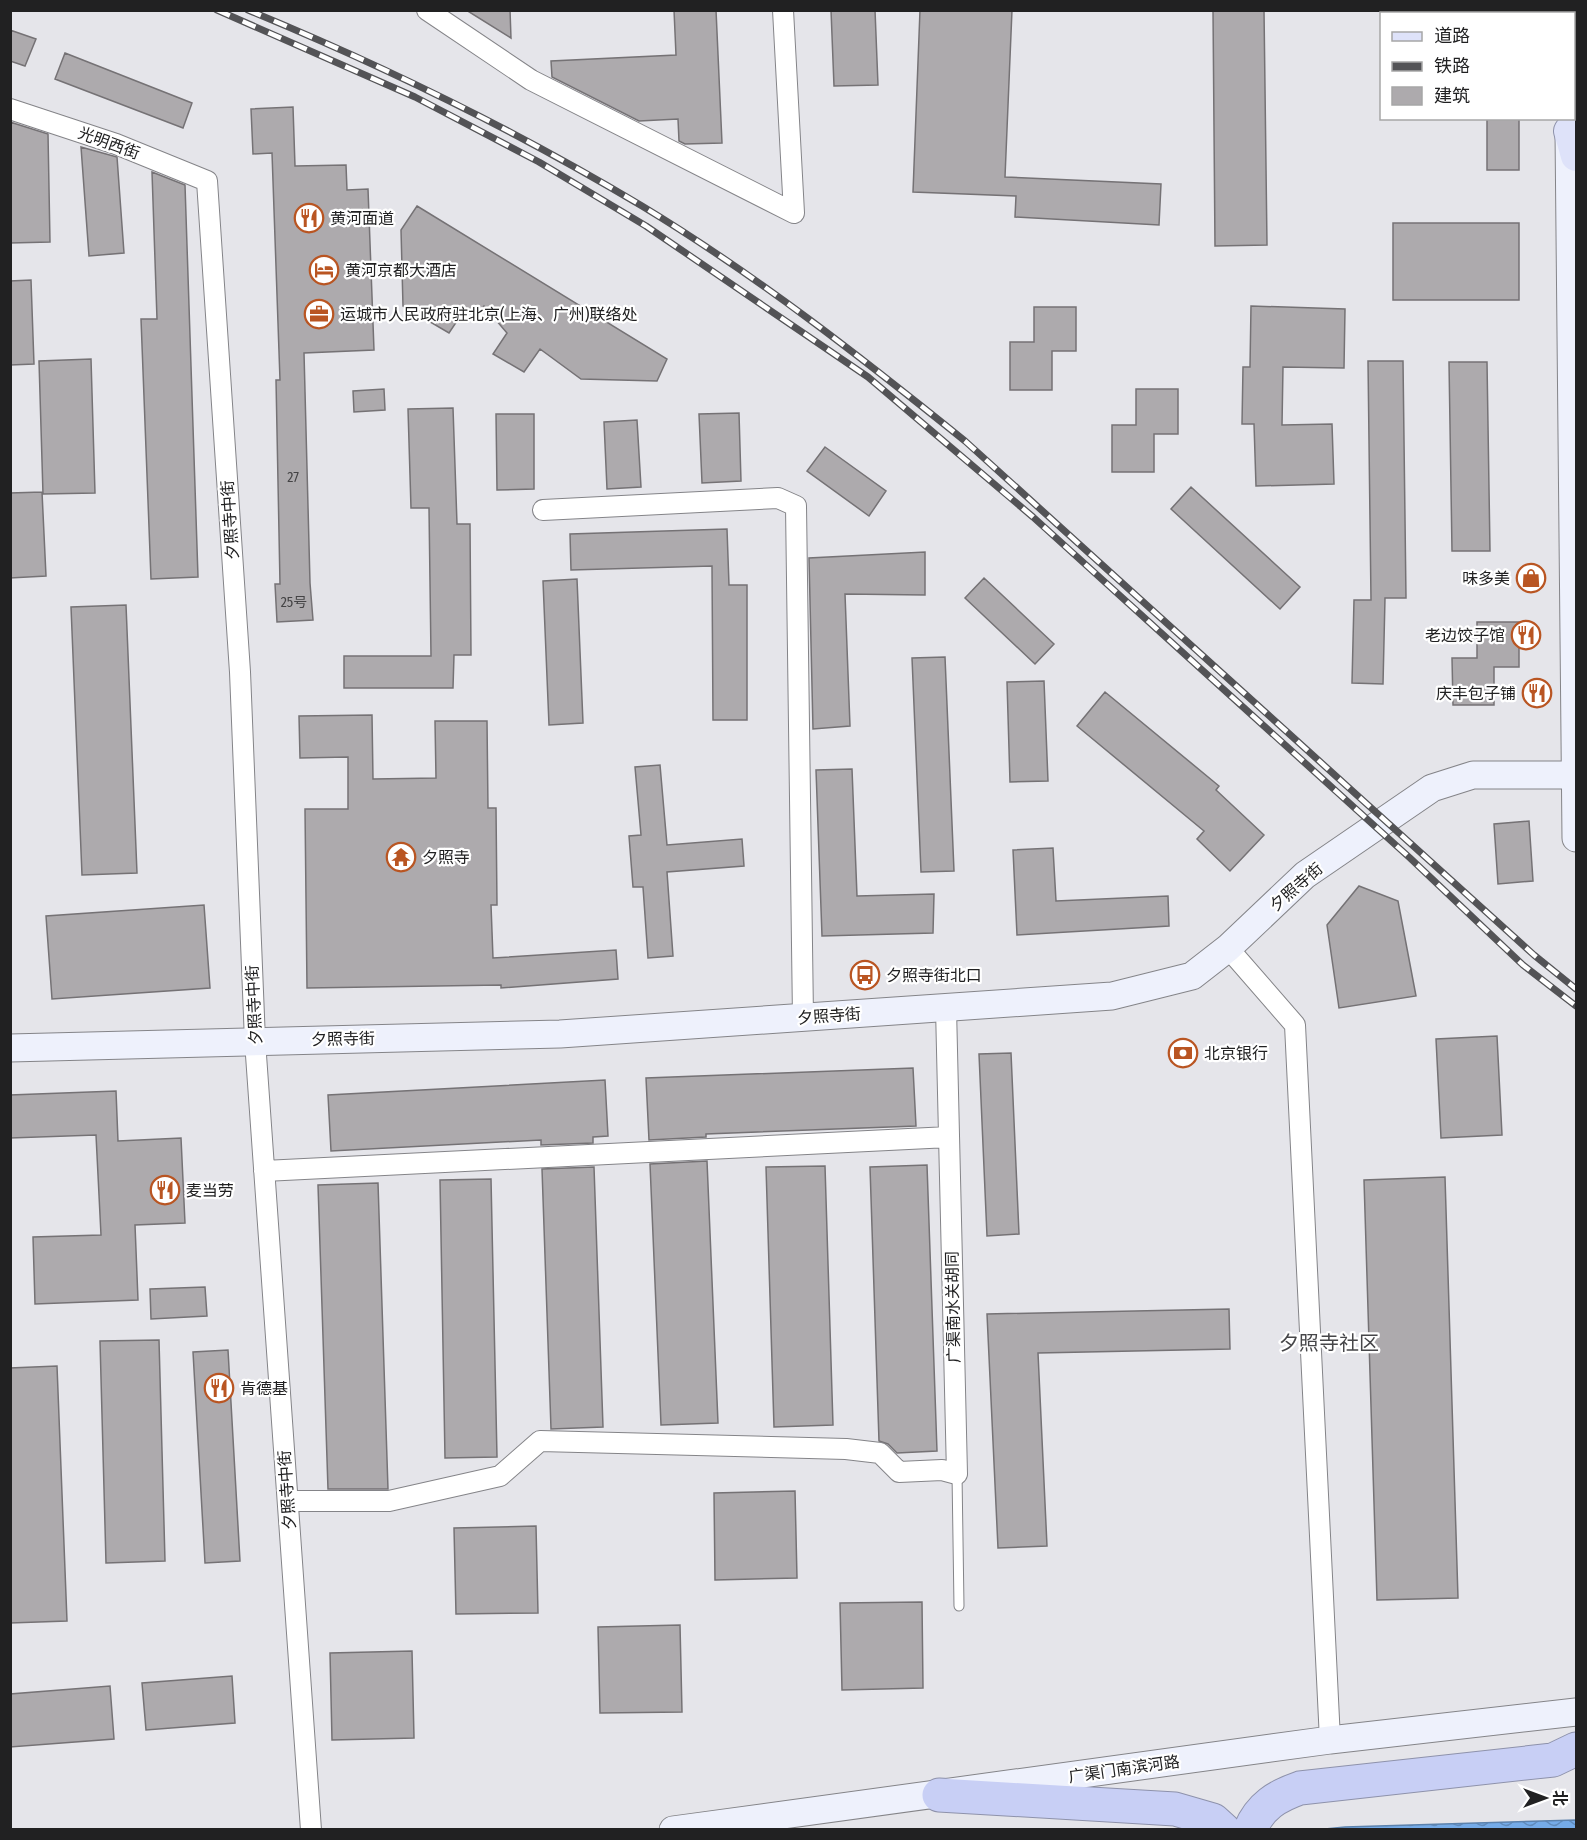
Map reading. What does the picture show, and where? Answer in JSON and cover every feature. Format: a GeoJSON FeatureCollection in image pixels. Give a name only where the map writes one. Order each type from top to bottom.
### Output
{"type":"FeatureCollection","features":[{"type":"Feature","properties":{"kind":"highway"},"geometry":{"type":"LineString","coordinates":[[1250,1830],[1255,1818],[1268,1803],[1300,1788],[1569,1761]]}},
{"type":"Feature","properties":{"kind":"highway"},"geometry":{"type":"LineString","coordinates":[[939,1795],[1175,1809],[1213,1820],[1224,1830]]}},
{"type":"Feature","properties":{"kind":"street"},"geometry":{"type":"LineString","coordinates":[[427,10],[531,80],[794,213],[783,10]]}},
{"type":"Feature","properties":{"kind":"street","name":"光明西街"},"geometry":{"type":"LineString","coordinates":[[10,109],[116,144],[207,181]]}},
{"type":"Feature","properties":{"kind":"street"},"geometry":{"type":"LineString","coordinates":[[1571,135],[1576,838]]}},
{"type":"Feature","properties":{"kind":"street","name":"夕照寺中街"},"geometry":{"type":"LineString","coordinates":[[207,181],[240,672],[255,1041],[311,1830]]}},
{"type":"Feature","properties":{"kind":"street"},"geometry":{"type":"LineString","coordinates":[[543,510],[778,498],[796,506],[803,1017]]}},
{"type":"Feature","properties":{"kind":"street","name":"夕照寺街"},"geometry":{"type":"LineString","coordinates":[[10,1048],[560,1034],[1112,996],[1192,976],[1228,948],[1305,875],[1432,788],[1473,775],[1576,775]]}},
{"type":"Feature","properties":{"kind":"street"},"geometry":{"type":"LineString","coordinates":[[1228,948],[1295,1025],[1330,1740]]}},
{"type":"Feature","properties":{"kind":"street","name":"广渠南水关胡同"},"geometry":{"type":"LineString","coordinates":[[946,1008],[957,1474]]}},
{"type":"Feature","properties":{"kind":"street"},"geometry":{"type":"LineString","coordinates":[[264,1171],[949,1137]]}},
{"type":"Feature","properties":{"kind":"street"},"geometry":{"type":"LineString","coordinates":[[288,1501],[389,1501],[500,1476],[540,1441],[846,1449],[880,1453],[899,1472],[942,1470],[957,1474]]}},
{"type":"Feature","properties":{"kind":"street","name":"广渠门南滨河路"},"geometry":{"type":"LineString","coordinates":[[672,1830],[1330,1740],[1576,1712]]}},
{"type":"Feature","properties":{"kind":"lane","name":"广渠南水关胡同"},"geometry":{"type":"LineString","coordinates":[[957,1474],[959,1606]]}},
{"type":"Feature","properties":{"kind":"water"},"geometry":{"type":"Polygon","coordinates":[[[1576,1820],[1576,1830],[1325,1829],[1345,1827],[1576,1820]]]}},
{"type":"Feature","properties":{"kind":"building"},"geometry":{"type":"Polygon","coordinates":[[[466,10],[510,10],[511,38],[466,10]]]}},
{"type":"Feature","properties":{"kind":"building"},"geometry":{"type":"Polygon","coordinates":[[[674,10],[716,10],[722,143],[685,144],[679,141],[678,119],[639,121],[552,77],[551,61],[676,55],[674,10]]]}},
{"type":"Feature","properties":{"kind":"building"},"geometry":{"type":"Polygon","coordinates":[[[831,10],[875,10],[878,85],[834,86],[831,10]]]}},
{"type":"Feature","properties":{"kind":"building"},"geometry":{"type":"Polygon","coordinates":[[[920,10],[1012,10],[1005,177],[1161,184],[1159,225],[1015,217],[1016,196],[913,192],[920,10]]]}},
{"type":"Feature","properties":{"kind":"building"},"geometry":{"type":"Polygon","coordinates":[[[1213,10],[1264,10],[1267,245],[1215,246],[1213,10]]]}},
{"type":"Feature","properties":{"kind":"building"},"geometry":{"type":"Polygon","coordinates":[[[10,30],[36,39],[25,66],[10,61],[10,30]]]}},
{"type":"Feature","properties":{"kind":"building"},"geometry":{"type":"Polygon","coordinates":[[[65,53],[192,103],[183,128],[55,79],[65,53]]]}},
{"type":"Feature","properties":{"kind":"building","name":"黄河京都大酒店"},"geometry":{"type":"Polygon","coordinates":[[[293,107],[295,166],[346,165],[347,190],[368,189],[374,350],[304,353],[313,620],[277,622],[275,584],[280,584],[276,380],[280,380],[272,153],[253,154],[251,109],[293,107]]]}},
{"type":"Feature","properties":{"kind":"building"},"geometry":{"type":"Polygon","coordinates":[[[1487,120],[1519,120],[1519,170],[1487,170],[1487,120]]]}},
{"type":"Feature","properties":{"kind":"building"},"geometry":{"type":"Polygon","coordinates":[[[10,122],[48,134],[50,242],[10,243],[10,122]]]}},
{"type":"Feature","properties":{"kind":"building"},"geometry":{"type":"Polygon","coordinates":[[[81,147],[117,157],[124,253],[89,256],[81,147]]]}},
{"type":"Feature","properties":{"kind":"building"},"geometry":{"type":"Polygon","coordinates":[[[152,172],[185,185],[198,577],[151,579],[141,319],[157,319],[152,172]]]}},
{"type":"Feature","properties":{"kind":"building"},"geometry":{"type":"Polygon","coordinates":[[[417,206],[667,359],[657,381],[581,379],[540,349],[524,372],[493,354],[507,333],[484,306],[477,317],[465,309],[449,333],[403,306],[401,230],[417,206]]]}},
{"type":"Feature","properties":{"kind":"building"},"geometry":{"type":"Polygon","coordinates":[[[1393,223],[1519,223],[1519,300],[1393,300],[1393,223]]]}},
{"type":"Feature","properties":{"kind":"building"},"geometry":{"type":"Polygon","coordinates":[[[31,280],[34,364],[10,365],[10,281],[31,280]]]}},
{"type":"Feature","properties":{"kind":"building"},"geometry":{"type":"Polygon","coordinates":[[[1251,306],[1345,309],[1344,368],[1283,367],[1282,425],[1332,424],[1334,484],[1256,486],[1254,424],[1242,424],[1243,367],[1250,367],[1251,306]]]}},
{"type":"Feature","properties":{"kind":"building"},"geometry":{"type":"Polygon","coordinates":[[[1034,307],[1076,307],[1076,351],[1052,351],[1052,390],[1010,390],[1010,342],[1034,342],[1034,307]]]}},
{"type":"Feature","properties":{"kind":"building"},"geometry":{"type":"Polygon","coordinates":[[[91,359],[95,493],[43,494],[39,361],[91,359]]]}},
{"type":"Feature","properties":{"kind":"building"},"geometry":{"type":"Polygon","coordinates":[[[1368,361],[1403,361],[1406,598],[1385,598],[1383,684],[1352,683],[1354,600],[1371,600],[1368,361]]]}},
{"type":"Feature","properties":{"kind":"building"},"geometry":{"type":"Polygon","coordinates":[[[1449,362],[1487,362],[1490,551],[1452,551],[1449,362]]]}},
{"type":"Feature","properties":{"kind":"building"},"geometry":{"type":"Polygon","coordinates":[[[384,389],[385,410],[354,412],[353,391],[384,389]]]}},
{"type":"Feature","properties":{"kind":"building"},"geometry":{"type":"Polygon","coordinates":[[[1136,389],[1178,389],[1178,434],[1154,434],[1154,472],[1112,472],[1112,425],[1136,425],[1136,389]]]}},
{"type":"Feature","properties":{"kind":"building"},"geometry":{"type":"Polygon","coordinates":[[[453,408],[457,524],[470,524],[471,655],[454,655],[453,688],[344,688],[344,656],[431,656],[429,508],[411,508],[408,409],[453,408]]]}},
{"type":"Feature","properties":{"kind":"building"},"geometry":{"type":"Polygon","coordinates":[[[739,413],[741,481],[702,483],[699,414],[739,413]]]}},
{"type":"Feature","properties":{"kind":"building"},"geometry":{"type":"Polygon","coordinates":[[[496,414],[534,414],[534,489],[497,490],[496,414]]]}},
{"type":"Feature","properties":{"kind":"building"},"geometry":{"type":"Polygon","coordinates":[[[637,420],[641,487],[607,489],[604,422],[637,420]]]}},
{"type":"Feature","properties":{"kind":"building"},"geometry":{"type":"Polygon","coordinates":[[[825,447],[886,491],[869,516],[807,471],[825,447]]]}},
{"type":"Feature","properties":{"kind":"building"},"geometry":{"type":"Polygon","coordinates":[[[1191,487],[1300,587],[1280,609],[1171,509],[1191,487]]]}},
{"type":"Feature","properties":{"kind":"building"},"geometry":{"type":"Polygon","coordinates":[[[42,492],[46,576],[10,578],[10,493],[42,492]]]}},
{"type":"Feature","properties":{"kind":"building"},"geometry":{"type":"Polygon","coordinates":[[[727,529],[729,585],[747,585],[747,720],[713,720],[712,566],[571,570],[570,534],[727,529]]]}},
{"type":"Feature","properties":{"kind":"building"},"geometry":{"type":"Polygon","coordinates":[[[925,552],[925,595],[845,594],[850,726],[813,729],[809,558],[925,552]]]}},
{"type":"Feature","properties":{"kind":"building"},"geometry":{"type":"Polygon","coordinates":[[[984,578],[1054,644],[1035,664],[965,598],[984,578]]]}},
{"type":"Feature","properties":{"kind":"building"},"geometry":{"type":"Polygon","coordinates":[[[577,579],[583,723],[549,725],[543,581],[577,579]]]}},
{"type":"Feature","properties":{"kind":"building"},"geometry":{"type":"Polygon","coordinates":[[[126,605],[137,873],[82,875],[71,607],[126,605]]]}},
{"type":"Feature","properties":{"kind":"building"},"geometry":{"type":"Polygon","coordinates":[[[1477,622],[1519,622],[1519,667],[1494,667],[1494,705],[1453,705],[1452,658],[1477,658],[1477,622]]]}},
{"type":"Feature","properties":{"kind":"building"},"geometry":{"type":"Polygon","coordinates":[[[945,657],[954,871],[921,872],[912,658],[945,657]]]}},
{"type":"Feature","properties":{"kind":"building"},"geometry":{"type":"Polygon","coordinates":[[[1044,681],[1048,781],[1010,782],[1007,682],[1044,681]]]}},
{"type":"Feature","properties":{"kind":"building"},"geometry":{"type":"Polygon","coordinates":[[[1105,692],[1219,786],[1216,790],[1264,835],[1230,871],[1197,839],[1204,831],[1077,726],[1105,692]]]}},
{"type":"Feature","properties":{"kind":"building"},"geometry":{"type":"Polygon","coordinates":[[[372,715],[373,779],[436,778],[435,721],[487,721],[488,808],[496,808],[497,905],[491,905],[493,958],[616,950],[618,979],[501,988],[501,985],[307,988],[305,809],[348,809],[348,757],[300,758],[299,716],[372,715]]]}},
{"type":"Feature","properties":{"kind":"building"},"geometry":{"type":"Polygon","coordinates":[[[660,765],[667,845],[742,839],[744,866],[667,872],[673,956],[648,958],[643,887],[633,887],[629,836],[641,835],[635,767],[660,765]]]}},
{"type":"Feature","properties":{"kind":"building"},"geometry":{"type":"Polygon","coordinates":[[[852,769],[857,896],[934,894],[933,933],[822,936],[816,770],[852,769]]]}},
{"type":"Feature","properties":{"kind":"building"},"geometry":{"type":"Polygon","coordinates":[[[1529,821],[1533,881],[1498,884],[1494,824],[1529,821]]]}},
{"type":"Feature","properties":{"kind":"building"},"geometry":{"type":"Polygon","coordinates":[[[1053,848],[1056,901],[1168,896],[1169,926],[1017,935],[1013,850],[1053,848]]]}},
{"type":"Feature","properties":{"kind":"building"},"geometry":{"type":"Polygon","coordinates":[[[1359,886],[1398,901],[1416,996],[1339,1008],[1327,925],[1359,886]]]}},
{"type":"Feature","properties":{"kind":"building"},"geometry":{"type":"Polygon","coordinates":[[[204,905],[210,988],[52,999],[46,916],[204,905]]]}},
{"type":"Feature","properties":{"kind":"building"},"geometry":{"type":"Polygon","coordinates":[[[1497,1036],[1502,1135],[1441,1138],[1436,1039],[1497,1036]]]}},
{"type":"Feature","properties":{"kind":"building"},"geometry":{"type":"Polygon","coordinates":[[[1011,1053],[1019,1234],[987,1236],[979,1054],[1011,1053]]]}},
{"type":"Feature","properties":{"kind":"building"},"geometry":{"type":"Polygon","coordinates":[[[913,1068],[916,1126],[706,1134],[706,1137],[649,1140],[646,1078],[913,1068]]]}},
{"type":"Feature","properties":{"kind":"building"},"geometry":{"type":"Polygon","coordinates":[[[605,1080],[608,1136],[593,1137],[593,1143],[541,1145],[541,1140],[331,1151],[328,1095],[605,1080]]]}},
{"type":"Feature","properties":{"kind":"building"},"geometry":{"type":"Polygon","coordinates":[[[116,1091],[118,1141],[181,1138],[185,1223],[135,1225],[138,1300],[35,1304],[33,1237],[101,1235],[96,1135],[10,1138],[10,1095],[116,1091]]]}},
{"type":"Feature","properties":{"kind":"building"},"geometry":{"type":"Polygon","coordinates":[[[707,1161],[718,1423],[661,1425],[650,1164],[707,1161]]]}},
{"type":"Feature","properties":{"kind":"building"},"geometry":{"type":"Polygon","coordinates":[[[927,1165],[937,1451],[897,1453],[888,1444],[879,1441],[870,1167],[927,1165]]]}},
{"type":"Feature","properties":{"kind":"building"},"geometry":{"type":"Polygon","coordinates":[[[825,1166],[833,1425],[774,1427],[766,1167],[825,1166]]]}},
{"type":"Feature","properties":{"kind":"building"},"geometry":{"type":"Polygon","coordinates":[[[594,1167],[603,1427],[551,1429],[542,1169],[594,1167]]]}},
{"type":"Feature","properties":{"kind":"building"},"geometry":{"type":"Polygon","coordinates":[[[1445,1177],[1458,1598],[1377,1600],[1364,1180],[1445,1177]]]}},
{"type":"Feature","properties":{"kind":"building"},"geometry":{"type":"Polygon","coordinates":[[[491,1179],[497,1457],[445,1458],[440,1180],[491,1179]]]}},
{"type":"Feature","properties":{"kind":"building"},"geometry":{"type":"Polygon","coordinates":[[[378,1183],[388,1489],[328,1489],[318,1185],[378,1183]]]}},
{"type":"Feature","properties":{"kind":"building"},"geometry":{"type":"Polygon","coordinates":[[[205,1287],[207,1316],[151,1319],[150,1289],[205,1287]]]}},
{"type":"Feature","properties":{"kind":"building"},"geometry":{"type":"Polygon","coordinates":[[[1229,1309],[1230,1349],[1038,1353],[1047,1546],[998,1548],[987,1314],[1229,1309]]]}},
{"type":"Feature","properties":{"kind":"building"},"geometry":{"type":"Polygon","coordinates":[[[159,1340],[165,1561],[106,1563],[100,1341],[159,1340]]]}},
{"type":"Feature","properties":{"kind":"building"},"geometry":{"type":"Polygon","coordinates":[[[228,1350],[240,1561],[205,1563],[193,1352],[228,1350]]]}},
{"type":"Feature","properties":{"kind":"building"},"geometry":{"type":"Polygon","coordinates":[[[57,1366],[67,1621],[10,1623],[10,1368],[57,1366]]]}},
{"type":"Feature","properties":{"kind":"building"},"geometry":{"type":"Polygon","coordinates":[[[795,1491],[797,1578],[715,1580],[714,1493],[795,1491]]]}},
{"type":"Feature","properties":{"kind":"building"},"geometry":{"type":"Polygon","coordinates":[[[536,1526],[538,1613],[456,1614],[454,1528],[536,1526]]]}},
{"type":"Feature","properties":{"kind":"building"},"geometry":{"type":"Polygon","coordinates":[[[922,1602],[923,1688],[842,1690],[840,1603],[922,1602]]]}},
{"type":"Feature","properties":{"kind":"building"},"geometry":{"type":"Polygon","coordinates":[[[680,1625],[682,1712],[600,1713],[598,1627],[680,1625]]]}},
{"type":"Feature","properties":{"kind":"building"},"geometry":{"type":"Polygon","coordinates":[[[412,1651],[414,1738],[332,1740],[330,1653],[412,1651]]]}},
{"type":"Feature","properties":{"kind":"building"},"geometry":{"type":"Polygon","coordinates":[[[232,1676],[235,1723],[146,1730],[142,1683],[232,1676]]]}},
{"type":"Feature","properties":{"kind":"building"},"geometry":{"type":"Polygon","coordinates":[[[110,1686],[114,1739],[10,1747],[10,1694],[110,1686]]]}},
{"type":"Feature","properties":{"kind":"railway"},"geometry":{"type":"LineString","coordinates":[[217,10],[415,97],[539,162],[646,226],[868,377],[1033,517],[1410,858],[1523,965],[1576,1006]]}},
{"type":"Feature","properties":{"kind":"railway"},"geometry":{"type":"LineString","coordinates":[[248,10],[448,100],[546,151],[684,232],[807,318],[965,441],[1534,955],[1576,989]]}},
{"type":"Feature","properties":{"kind":"place","name":"黄河面道"},"geometry":{"type":"Point","coordinates":[309,218]}},
{"type":"Feature","properties":{"kind":"place","name":"黄河京都大酒店"},"geometry":{"type":"Point","coordinates":[324,270]}},
{"type":"Feature","properties":{"kind":"place","name":"运城市人民政府驻北京(上海、广州)联络处"},"geometry":{"type":"Point","coordinates":[319,314]}},
{"type":"Feature","properties":{"kind":"place","name":"味多美"},"geometry":{"type":"Point","coordinates":[1531,578]}},
{"type":"Feature","properties":{"kind":"place","name":"老边饺子馆"},"geometry":{"type":"Point","coordinates":[1526,635]}},
{"type":"Feature","properties":{"kind":"place","name":"庆丰包子铺"},"geometry":{"type":"Point","coordinates":[1537,693]}},
{"type":"Feature","properties":{"kind":"place","name":"夕照寺"},"geometry":{"type":"Point","coordinates":[401,857]}},
{"type":"Feature","properties":{"kind":"place","name":"夕照寺街北口"},"geometry":{"type":"Point","coordinates":[865,975]}},
{"type":"Feature","properties":{"kind":"place","name":"北京银行"},"geometry":{"type":"Point","coordinates":[1183,1053]}},
{"type":"Feature","properties":{"kind":"place","name":"麦当劳"},"geometry":{"type":"Point","coordinates":[165,1190]}},
{"type":"Feature","properties":{"kind":"place","name":"肯德基"},"geometry":{"type":"Point","coordinates":[219,1388]}},
{"type":"Feature","properties":{"kind":"district","name":"夕照寺社区"},"geometry":{"type":"Point","coordinates":[1329,1343]}}]}
